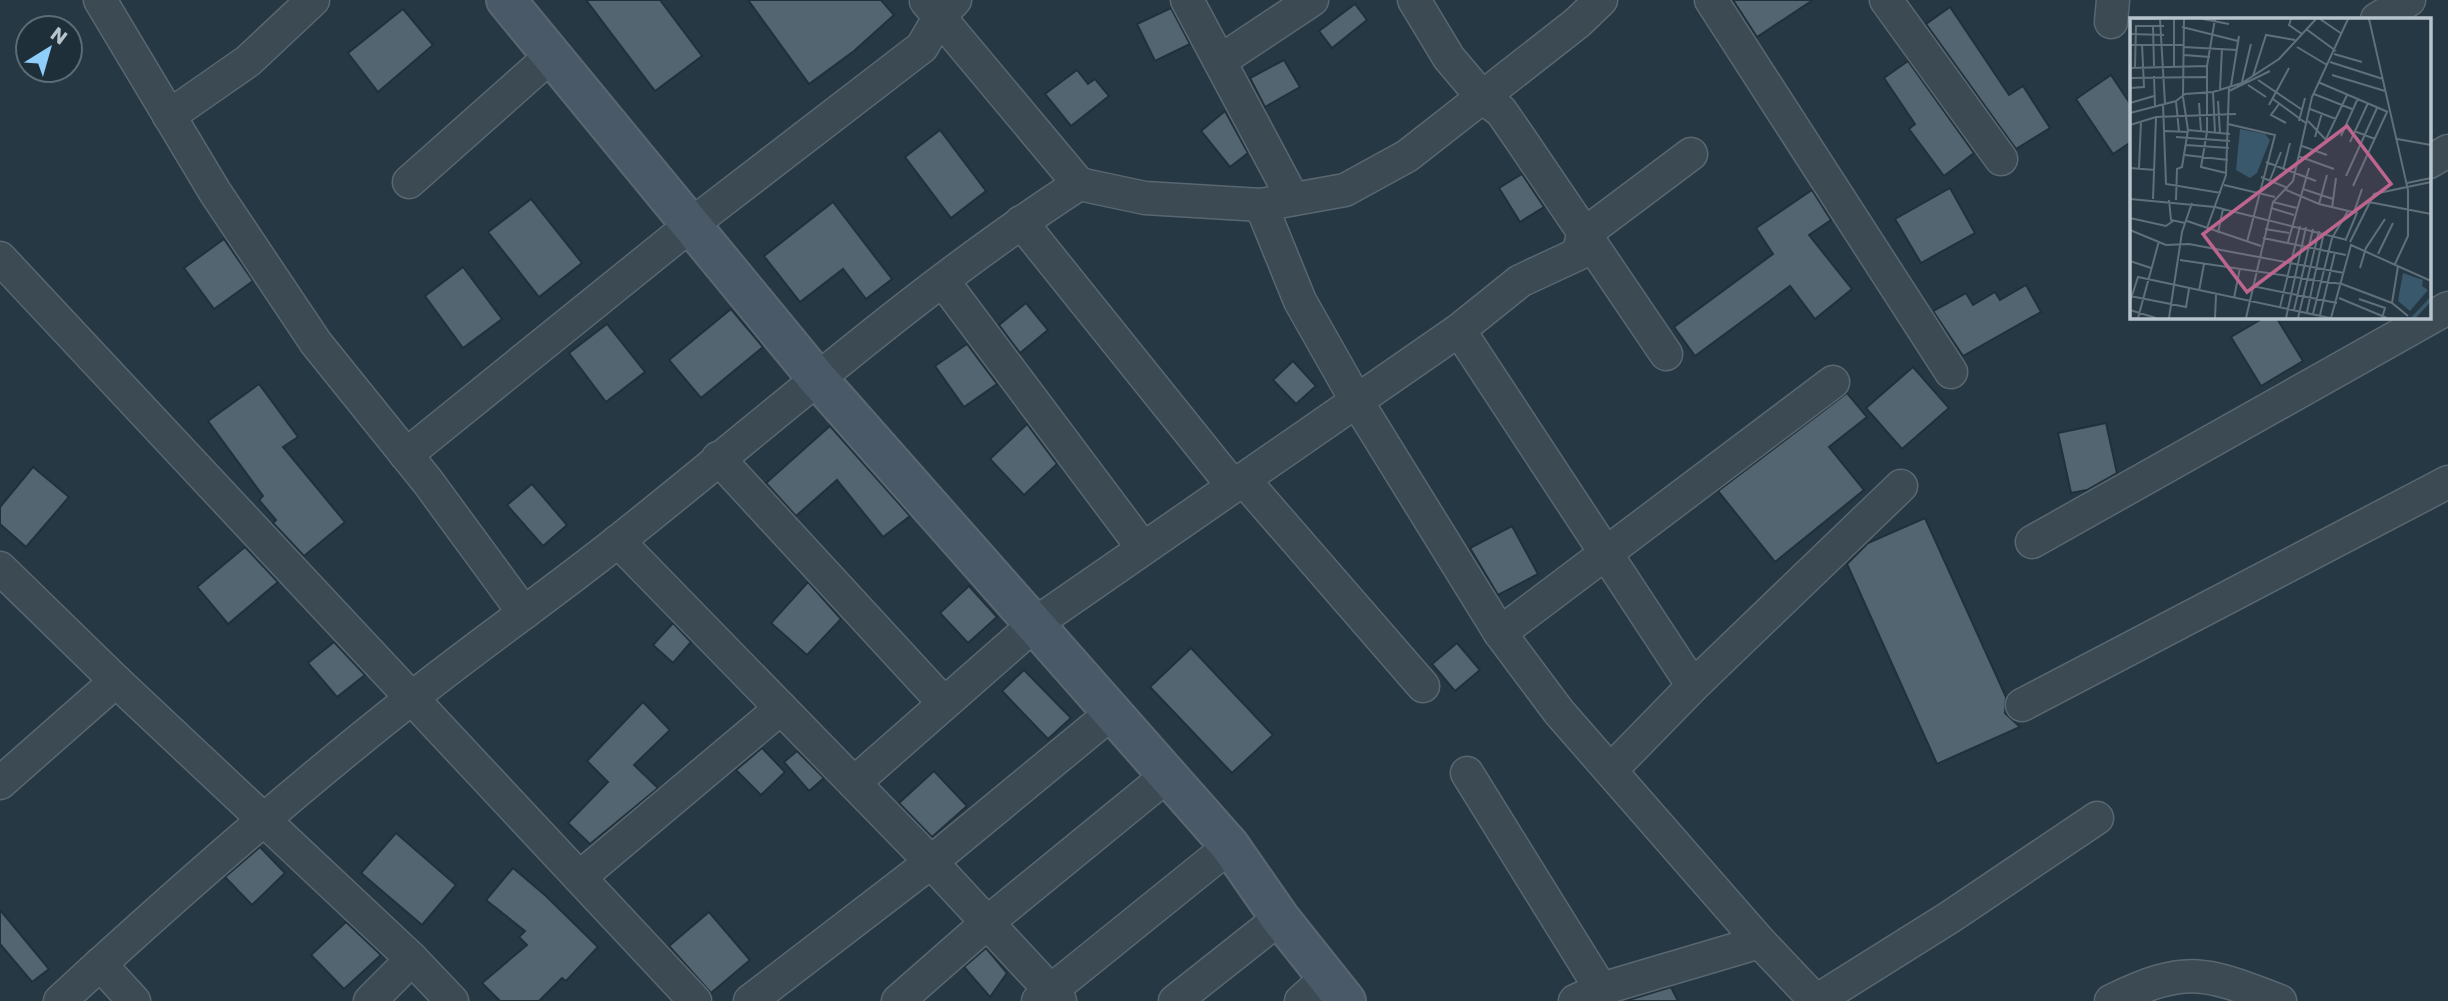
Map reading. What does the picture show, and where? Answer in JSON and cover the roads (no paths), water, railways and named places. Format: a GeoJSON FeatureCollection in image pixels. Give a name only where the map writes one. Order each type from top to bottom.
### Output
{"type":"FeatureCollection","features":[{"type":"Feature","properties":{"kind":"street"},"geometry":{"type":"LineString","coordinates":[[100,0],[215,192],[316,343],[406,455],[524,613]]}},
{"type":"Feature","properties":{"kind":"street"},"geometry":{"type":"LineString","coordinates":[[169,116],[248,61],[313,0]]}},
{"type":"Feature","properties":{"kind":"street"},"geometry":{"type":"LineString","coordinates":[[506,0],[816,377],[1036,622],[1230,846],[1280,918],[1325,993]]}},
{"type":"Feature","properties":{"kind":"street"},"geometry":{"type":"LineString","coordinates":[[1187,0],[1293,199]]}},
{"type":"Feature","properties":{"kind":"street"},"geometry":{"type":"LineString","coordinates":[[1220,61],[1312,0]]}},
{"type":"Feature","properties":{"kind":"street"},"geometry":{"type":"LineString","coordinates":[[1414,0],[1450,58],[1483,98],[1501,111],[1666,354]]}},
{"type":"Feature","properties":{"kind":"street"},"geometry":{"type":"LineString","coordinates":[[406,455],[692,224],[922,47],[940,5],[1079,184],[1145,198],[1261,205],[1345,190],[1407,156],[1483,98],[1601,0]]}},
{"type":"Feature","properties":{"kind":"street"},"geometry":{"type":"LineString","coordinates":[[1711,0],[1951,372]]}},
{"type":"Feature","properties":{"kind":"street"},"geometry":{"type":"LineString","coordinates":[[1886,0],[2001,159]]}},
{"type":"Feature","properties":{"kind":"street"},"geometry":{"type":"LineString","coordinates":[[2379,18],[2409,0]]}},
{"type":"Feature","properties":{"kind":"street"},"geometry":{"type":"LineString","coordinates":[[409,181],[552,55]]}},
{"type":"Feature","properties":{"kind":"street"},"geometry":{"type":"LineString","coordinates":[[2430,161],[2448,151]]}},
{"type":"Feature","properties":{"kind":"street"},"geometry":{"type":"LineString","coordinates":[[854,783],[1036,622],[1459,330],[1520,281],[1578,254],[1583,235],[1691,154]]}},
{"type":"Feature","properties":{"kind":"street"},"geometry":{"type":"LineString","coordinates":[[60,1001],[265,819],[413,697],[618,541],[816,377],[1021,222],[1079,184]]}},
{"type":"Feature","properties":{"kind":"street"},"geometry":{"type":"LineString","coordinates":[[1261,205],[1300,301],[1356,400],[1500,633],[1559,712],[1612,769],[1759,942],[1816,1001],[1950,917],[2098,818]]}},
{"type":"Feature","properties":{"kind":"street"},"geometry":{"type":"LineString","coordinates":[[1021,222],[1239,483],[1423,686]]}},
{"type":"Feature","properties":{"kind":"street"},"geometry":{"type":"LineString","coordinates":[[0,258],[695,1001]]}},
{"type":"Feature","properties":{"kind":"street"},"geometry":{"type":"LineString","coordinates":[[943,281],[1143,548]]}},
{"type":"Feature","properties":{"kind":"street"},"geometry":{"type":"LineString","coordinates":[[2032,542],[2448,308]]}},
{"type":"Feature","properties":{"kind":"street"},"geometry":{"type":"LineString","coordinates":[[1459,330],[1692,686]]}},
{"type":"Feature","properties":{"kind":"street"},"geometry":{"type":"LineString","coordinates":[[1500,633],[1833,382]]}},
{"type":"Feature","properties":{"kind":"street"},"geometry":{"type":"LineString","coordinates":[[718,458],[943,702]]}},
{"type":"Feature","properties":{"kind":"street"},"geometry":{"type":"LineString","coordinates":[[2022,705],[2448,482]]}},
{"type":"Feature","properties":{"kind":"street"},"geometry":{"type":"LineString","coordinates":[[1612,769],[1692,686],[1901,486]]}},
{"type":"Feature","properties":{"kind":"street"},"geometry":{"type":"LineString","coordinates":[[618,541],[988,922],[1050,997],[1230,846]]}},
{"type":"Feature","properties":{"kind":"street"},"geometry":{"type":"LineString","coordinates":[[0,568],[116,681],[412,959],[452,1001]]}},
{"type":"Feature","properties":{"kind":"street"},"geometry":{"type":"LineString","coordinates":[[0,783],[116,681]]}},
{"type":"Feature","properties":{"kind":"street"},"geometry":{"type":"LineString","coordinates":[[580,877],[781,708]]}},
{"type":"Feature","properties":{"kind":"street"},"geometry":{"type":"LineString","coordinates":[[750,1001],[931,862],[1114,711]]}},
{"type":"Feature","properties":{"kind":"street"},"geometry":{"type":"LineString","coordinates":[[1467,773],[1588,995],[1759,942]]}},
{"type":"Feature","properties":{"kind":"street"},"geometry":{"type":"LineString","coordinates":[[898,1001],[988,922],[1169,774]]}},
{"type":"Feature","properties":{"kind":"street"},"geometry":{"type":"LineString","coordinates":[[1175,1001],[1280,918]]}},
{"type":"Feature","properties":{"kind":"street"},"geometry":{"type":"LineString","coordinates":[[370,1001],[412,959]]}},
{"type":"Feature","properties":{"kind":"street"},"geometry":{"type":"LineString","coordinates":[[100,964],[134,1001]]}},
{"type":"Feature","properties":{"kind":"street"},"geometry":{"type":"LineString","coordinates":[[2111,1001],[2151,982],[2185,974],[2223,979],[2280,1001]]}}]}
